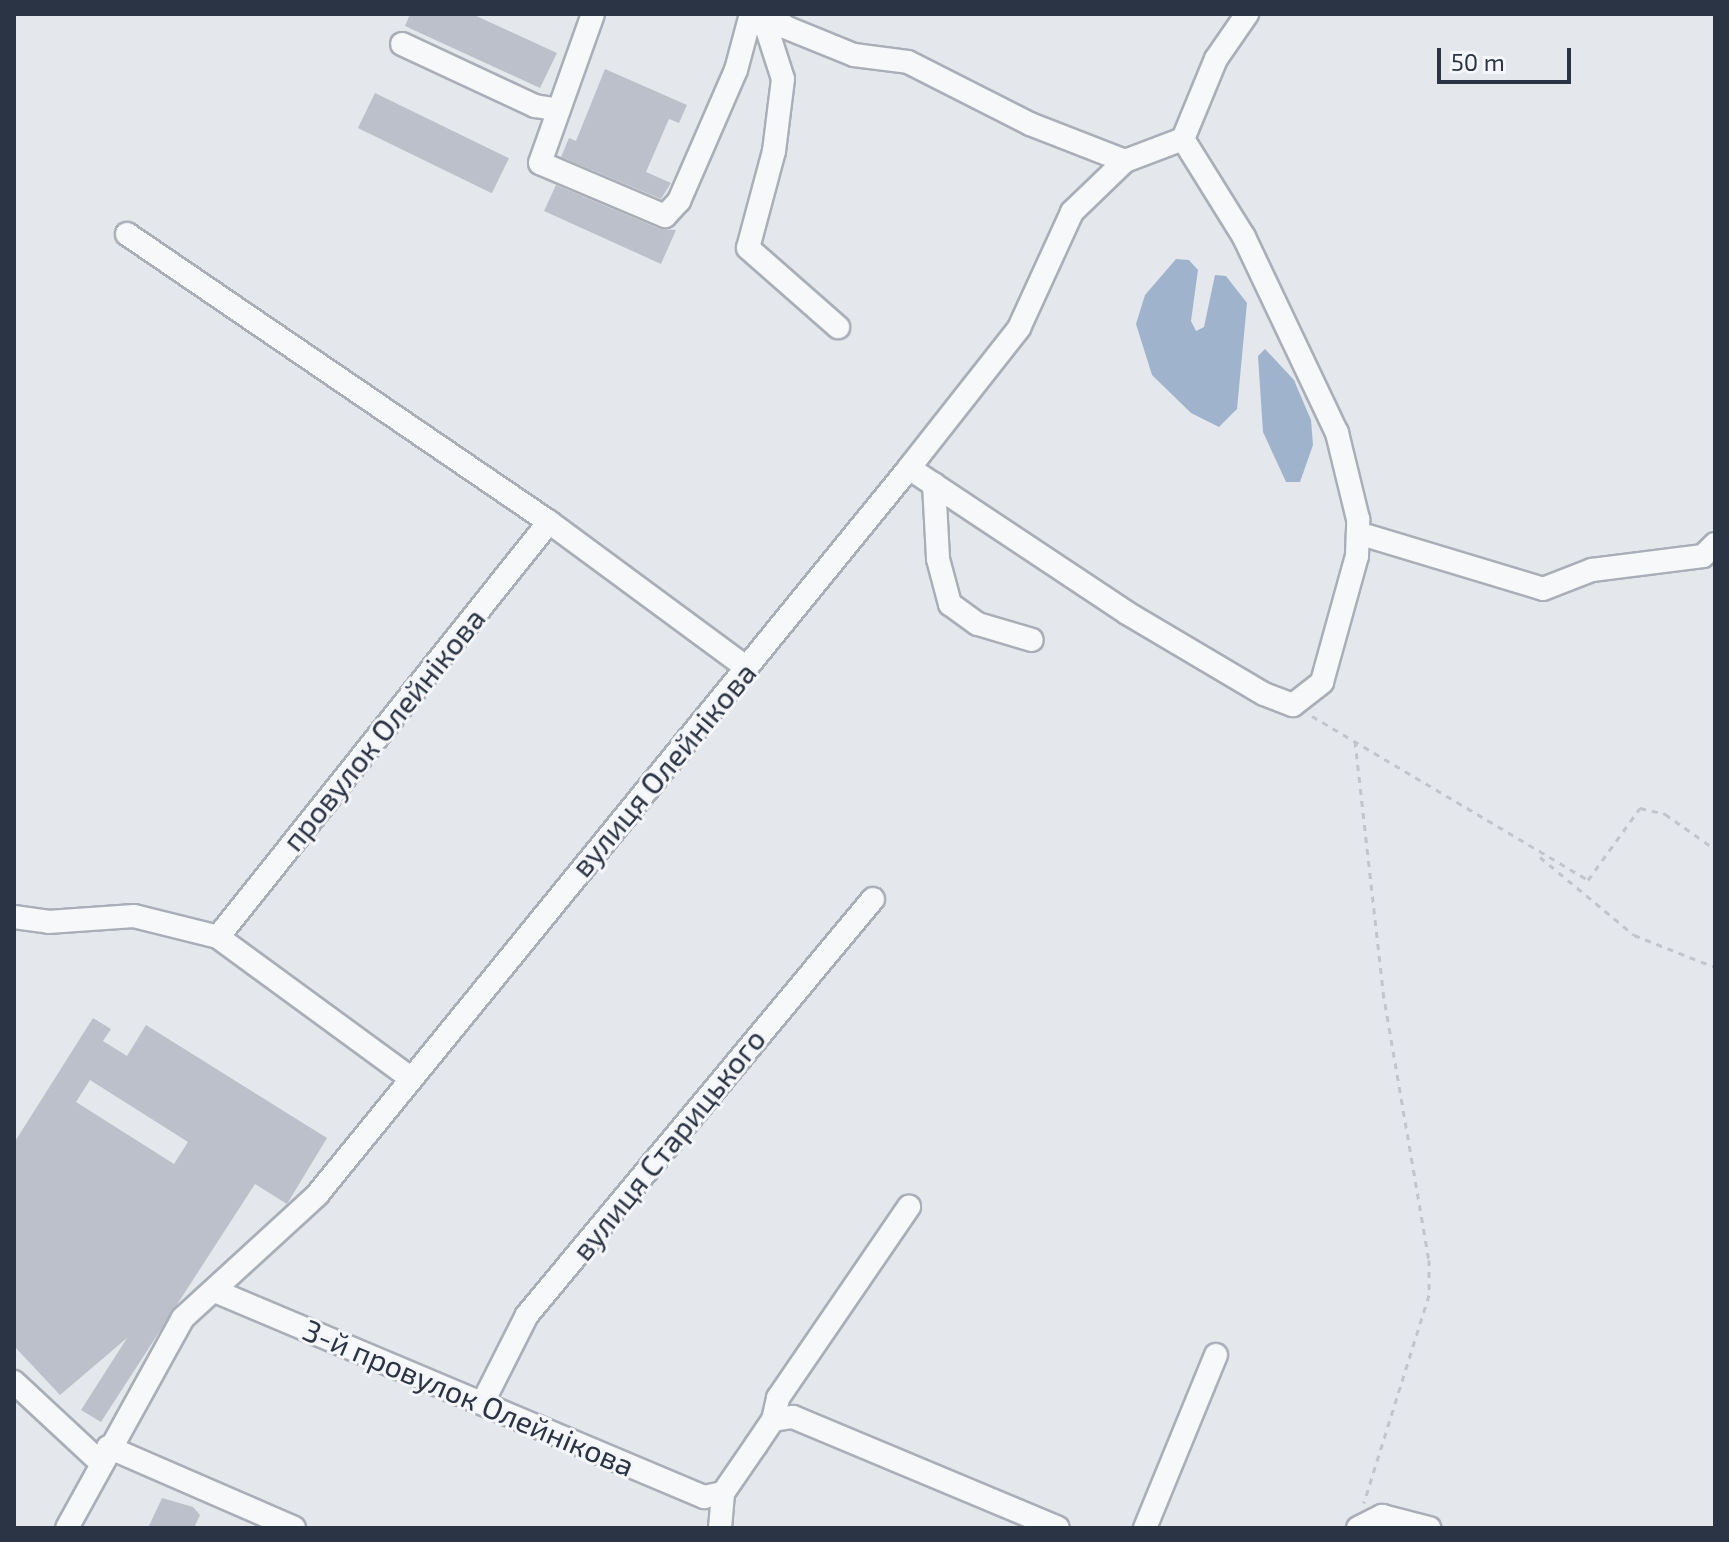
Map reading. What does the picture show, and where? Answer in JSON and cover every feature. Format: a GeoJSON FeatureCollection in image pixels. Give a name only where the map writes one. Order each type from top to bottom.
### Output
{"type":"FeatureCollection","features":[{"type":"Feature","properties":{"kind":"street"},"geometry":{"type":"LineString","coordinates":[[593,14],[540,163],[665,216],[679,201],[736,70],[751,14]]}},
{"type":"Feature","properties":{"kind":"street"},"geometry":{"type":"LineString","coordinates":[[762,14],[783,79],[774,151],[748,248],[838,327]]}},
{"type":"Feature","properties":{"kind":"street"},"geometry":{"type":"LineString","coordinates":[[772,14],[785,27],[854,55],[908,62],[1030,124],[1125,161]]}},
{"type":"Feature","properties":{"kind":"street"},"geometry":{"type":"LineString","coordinates":[[909,468],[1127,613],[1293,705],[1322,682],[1358,533],[1331,419],[1244,237],[1183,139],[1216,59],[1247,14]]}},
{"type":"Feature","properties":{"kind":"street"},"geometry":{"type":"LineString","coordinates":[[402,44],[535,106],[559,110]]}},
{"type":"Feature","properties":{"kind":"street","name":"вулиця Олейнікова"},"geometry":{"type":"LineString","coordinates":[[67,1528],[104,1454],[183,1318],[317,1195],[408,1076],[909,468],[1019,328],[1072,212],[1125,161],[1183,139]]}},
{"type":"Feature","properties":{"kind":"street"},"geometry":{"type":"LineString","coordinates":[[127,234],[549,522],[747,668]]}},
{"type":"Feature","properties":{"kind":"street"},"geometry":{"type":"LineString","coordinates":[[934,484],[938,559],[950,604],[978,624],[1032,640]]}},
{"type":"Feature","properties":{"kind":"street","name":"провулок Олейнікова"},"geometry":{"type":"LineString","coordinates":[[218,937],[549,522]]}},
{"type":"Feature","properties":{"kind":"street"},"geometry":{"type":"LineString","coordinates":[[1358,533],[1543,589],[1592,570],[1703,556],[1715,544]]}},
{"type":"Feature","properties":{"kind":"street","name":"вулиця Старицького"},"geometry":{"type":"LineString","coordinates":[[483,1402],[527,1315],[873,899]]}},
{"type":"Feature","properties":{"kind":"street"},"geometry":{"type":"LineString","coordinates":[[14,917],[48,922],[134,916],[218,937],[408,1076]]}},
{"type":"Feature","properties":{"kind":"street"},"geometry":{"type":"LineString","coordinates":[[720,1528],[723,1493],[773,1420],[778,1398],[909,1207]]}},
{"type":"Feature","properties":{"kind":"street","name":"3-й провулок Олейнікова"},"geometry":{"type":"LineString","coordinates":[[215,1291],[704,1497],[723,1493]]}},
{"type":"Feature","properties":{"kind":"street"},"geometry":{"type":"LineString","coordinates":[[1145,1528],[1216,1355]]}},
{"type":"Feature","properties":{"kind":"street"},"geometry":{"type":"LineString","coordinates":[[14,1382],[104,1454],[294,1528]]}},
{"type":"Feature","properties":{"kind":"street"},"geometry":{"type":"LineString","coordinates":[[773,1420],[793,1417],[1058,1528]]}},
{"type":"Feature","properties":{"kind":"street"},"geometry":{"type":"LineString","coordinates":[[1358,1527],[1382,1516],[1429,1528]]}},
{"type":"Feature","properties":{"kind":"path"},"geometry":{"type":"LineString","coordinates":[[1293,705],[1534,851],[1588,880],[1640,808],[1665,814],[1715,849]]}},
{"type":"Feature","properties":{"kind":"path"},"geometry":{"type":"LineString","coordinates":[[1355,741],[1383,992],[1429,1260],[1429,1295],[1358,1527]]}},
{"type":"Feature","properties":{"kind":"path"},"geometry":{"type":"LineString","coordinates":[[1534,851],[1634,935],[1715,967]]}},
{"type":"Feature","properties":{"kind":"water"},"geometry":{"type":"Polygon","coordinates":[[[1176,259],[1189,260],[1198,270],[1191,321],[1196,331],[1204,327],[1215,275],[1226,276],[1247,303],[1237,409],[1219,427],[1191,413],[1152,375],[1136,324],[1145,295],[1176,259]]]}},
{"type":"Feature","properties":{"kind":"water"},"geometry":{"type":"Polygon","coordinates":[[[1265,349],[1294,380],[1311,420],[1313,445],[1300,482],[1286,482],[1263,432],[1258,356],[1265,349]]]}},
{"type":"Feature","properties":{"kind":"building"},"geometry":{"type":"Polygon","coordinates":[[[410,14],[472,14],[557,53],[540,88],[405,26],[410,14]]]}},
{"type":"Feature","properties":{"kind":"building"},"geometry":{"type":"Polygon","coordinates":[[[605,69],[687,105],[679,123],[669,119],[646,172],[671,183],[661,199],[561,157],[569,138],[576,141],[605,69]]]}},
{"type":"Feature","properties":{"kind":"building"},"geometry":{"type":"Polygon","coordinates":[[[375,93],[509,158],[492,193],[358,128],[375,93]]]}},
{"type":"Feature","properties":{"kind":"building"},"geometry":{"type":"Polygon","coordinates":[[[556,185],[660,229],[676,230],[661,264],[544,211],[556,185]]]}},
{"type":"Feature","properties":{"kind":"building"},"geometry":{"type":"Polygon","coordinates":[[[93,1018],[111,1029],[103,1041],[127,1056],[146,1025],[327,1138],[287,1204],[255,1184],[101,1422],[81,1410],[127,1338],[60,1395],[14,1346],[14,1143],[93,1018]],[[90,1080],[76,1102],[174,1164],[188,1142],[90,1080]]]}},
{"type":"Feature","properties":{"kind":"building"},"geometry":{"type":"Polygon","coordinates":[[[162,1498],[193,1507],[200,1515],[194,1528],[148,1528],[162,1498]]]}}]}
